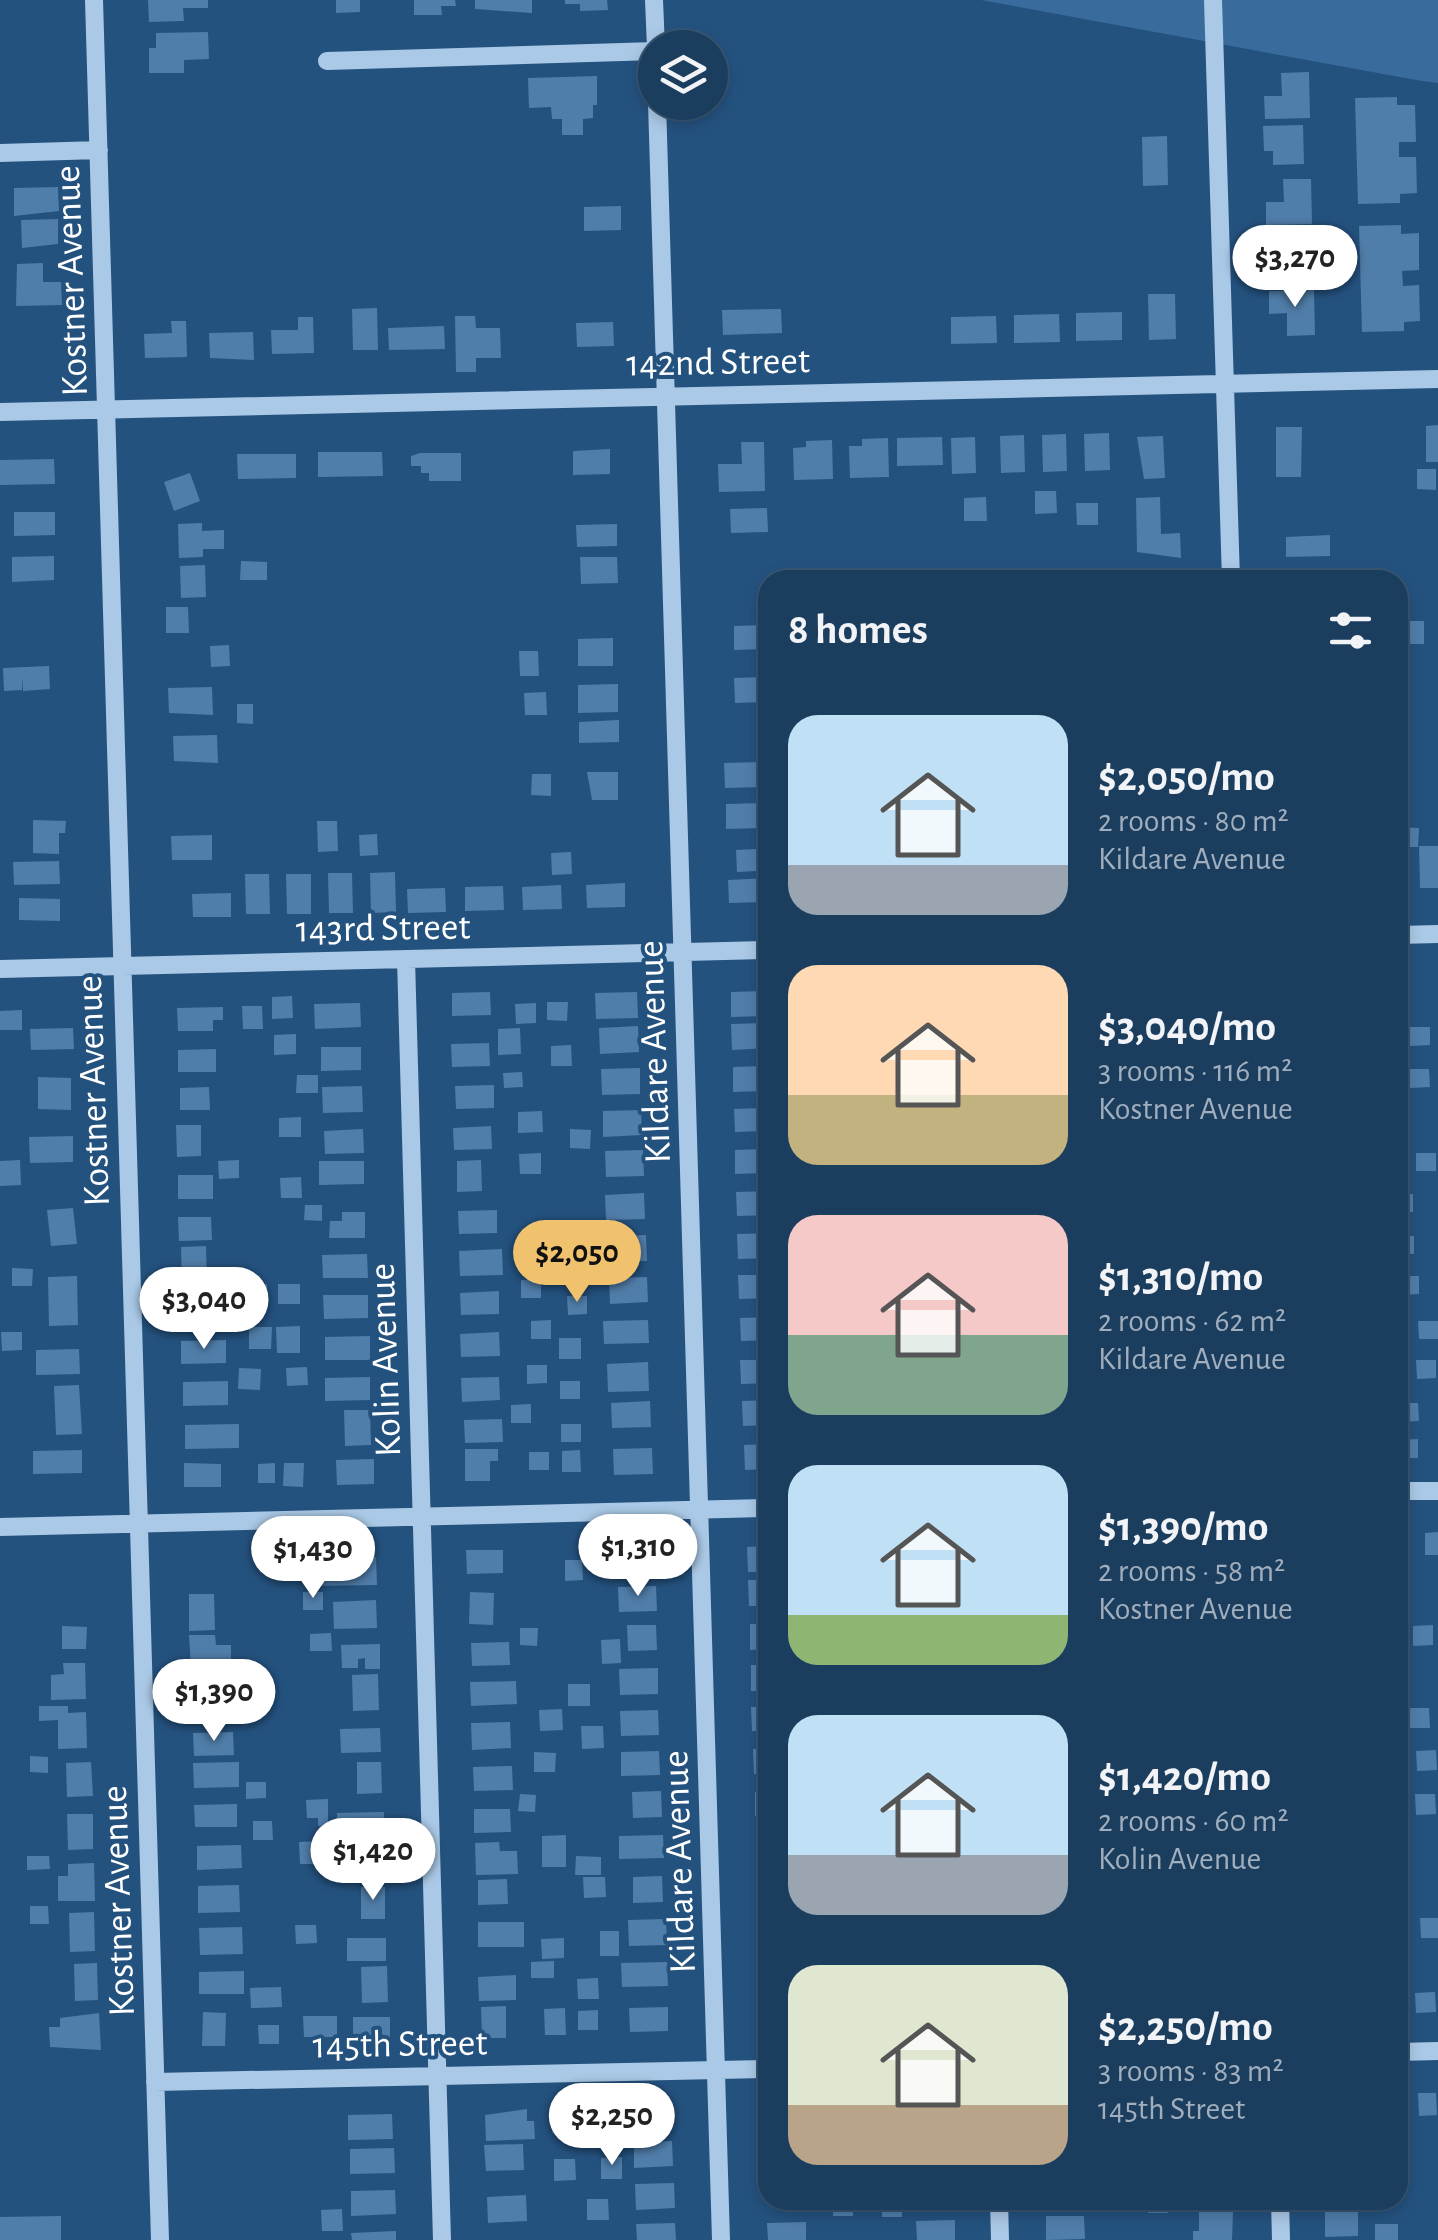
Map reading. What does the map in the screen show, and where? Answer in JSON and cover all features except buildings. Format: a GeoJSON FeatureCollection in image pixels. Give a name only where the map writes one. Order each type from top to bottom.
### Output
{"type":"FeatureCollection","features":[{"type":"Feature","properties":{"kind":"street","name":"Kostner Avenue"},"geometry":{"type":"LineString","coordinates":[[94,0],[160,2240]]}},
{"type":"Feature","properties":{"kind":"street"},"geometry":{"type":"LineString","coordinates":[[654,0],[655,30]]}},
{"type":"Feature","properties":{"kind":"street"},"geometry":{"type":"LineString","coordinates":[[1214,0],[1230,570]]}},
{"type":"Feature","properties":{"kind":"street"},"geometry":{"type":"LineString","coordinates":[[328,61],[638,51]]}},
{"type":"Feature","properties":{"kind":"street","name":"Kildare Avenue"},"geometry":{"type":"LineString","coordinates":[[658,120],[721,2240]]}},
{"type":"Feature","properties":{"kind":"street"},"geometry":{"type":"LineString","coordinates":[[0,153],[98,150]]}},
{"type":"Feature","properties":{"kind":"street","name":"142nd Street"},"geometry":{"type":"LineString","coordinates":[[0,412],[1438,379]]}},
{"type":"Feature","properties":{"kind":"street"},"geometry":{"type":"LineString","coordinates":[[1408,934],[1438,934]]}},
{"type":"Feature","properties":{"kind":"street","name":"143rd Street"},"geometry":{"type":"LineString","coordinates":[[0,969],[758,950]]}},
{"type":"Feature","properties":{"kind":"street","name":"Kolin Avenue"},"geometry":{"type":"LineString","coordinates":[[406,959],[442,2240]]}},
{"type":"Feature","properties":{"kind":"street"},"geometry":{"type":"LineString","coordinates":[[1408,1492],[1438,1491]]}},
{"type":"Feature","properties":{"kind":"street"},"geometry":{"type":"LineString","coordinates":[[0,1527],[758,1508]]}},
{"type":"Feature","properties":{"kind":"street"},"geometry":{"type":"LineString","coordinates":[[1408,2052],[1438,2051]]}},
{"type":"Feature","properties":{"kind":"street","name":"145th Street"},"geometry":{"type":"LineString","coordinates":[[155,2082],[758,2068]]}},
{"type":"Feature","properties":{"kind":"street"},"geometry":{"type":"LineString","coordinates":[[999,2210],[1000,2240]]}},
{"type":"Feature","properties":{"kind":"street"},"geometry":{"type":"LineString","coordinates":[[1280,2210],[1281,2240]]}},
{"type":"Feature","properties":{"kind":"shaded area"},"geometry":{"type":"Polygon","coordinates":[[[981,0],[1438,0],[1438,83],[1416,80],[981,0]]]}}]}
